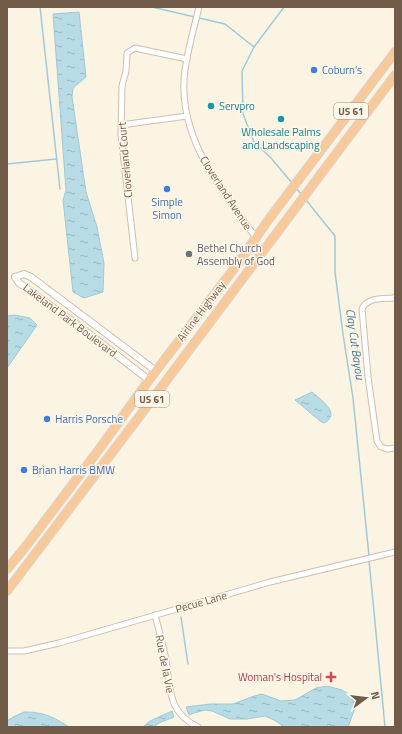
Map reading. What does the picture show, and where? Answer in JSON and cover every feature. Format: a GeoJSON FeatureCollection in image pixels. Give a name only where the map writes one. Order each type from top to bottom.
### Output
{"type":"FeatureCollection","features":[{"type":"Feature","properties":{"kind":"highway","name":"Airline Highway"},"geometry":{"type":"LineString","coordinates":[[7,569],[23,550],[395,52]]}},
{"type":"Feature","properties":{"kind":"highway","name":"Airline Highway"},"geometry":{"type":"LineString","coordinates":[[7,591],[126,435],[395,75]]}},
{"type":"Feature","properties":{"kind":"highway"},"geometry":{"type":"LineString","coordinates":[[357,102],[368,111]]}},
{"type":"Feature","properties":{"kind":"highway"},"geometry":{"type":"LineString","coordinates":[[256,238],[267,246]]}},
{"type":"Feature","properties":{"kind":"highway"},"geometry":{"type":"LineString","coordinates":[[156,371],[166,380]]}},
{"type":"Feature","properties":{"kind":"highway"},"geometry":{"type":"LineString","coordinates":[[149,380],[160,388]]}},
{"type":"Feature","properties":{"kind":"highway"},"geometry":{"type":"LineString","coordinates":[[116,426],[126,435]]}},
{"type":"Feature","properties":{"kind":"street","name":"Cloverland Avenue"},"geometry":{"type":"LineString","coordinates":[[199,9],[185,70],[184,103],[186,116],[200,152],[222,191],[256,238]]}},
{"type":"Feature","properties":{"kind":"street","name":"Cloverland Court"},"geometry":{"type":"LineString","coordinates":[[135,258],[120,135],[122,86],[126,71],[127,53],[135,48],[187,59]]}},
{"type":"Feature","properties":{"kind":"street"},"geometry":{"type":"LineString","coordinates":[[121,125],[186,116]]}},
{"type":"Feature","properties":{"kind":"street","name":"Lakeland Park Boulevard"},"geometry":{"type":"LineString","coordinates":[[149,380],[12,277],[24,274],[37,282],[156,371]]}},
{"type":"Feature","properties":{"kind":"street"},"geometry":{"type":"LineString","coordinates":[[31,291],[37,282]]}},
{"type":"Feature","properties":{"kind":"street"},"geometry":{"type":"LineString","coordinates":[[395,297],[371,300],[363,306],[362,309],[368,376],[377,441],[381,447],[387,449],[395,448]]}},
{"type":"Feature","properties":{"kind":"street"},"geometry":{"type":"LineString","coordinates":[[75,323],[81,315]]}},
{"type":"Feature","properties":{"kind":"street"},"geometry":{"type":"LineString","coordinates":[[106,347],[113,339]]}},
{"type":"Feature","properties":{"kind":"street"},"geometry":{"type":"LineString","coordinates":[[125,362],[133,353]]}},
{"type":"Feature","properties":{"kind":"street","name":"Pecue Lane"},"geometry":{"type":"LineString","coordinates":[[7,651],[24,651],[58,643],[270,582],[395,552]]}},
{"type":"Feature","properties":{"kind":"street","name":"Rue de la Vie"},"geometry":{"type":"LineString","coordinates":[[155,615],[166,660],[172,698],[181,715],[188,722],[198,727]]}},
{"type":"Feature","properties":{"kind":"water"},"geometry":{"type":"Polygon","coordinates":[[[79,12],[86,77],[73,88],[72,97],[86,192],[97,227],[104,263],[103,292],[84,298],[73,292],[63,200],[66,190],[53,14],[79,12]]]}},
{"type":"Feature","properties":{"kind":"water"},"geometry":{"type":"Polygon","coordinates":[[[15,315],[30,318],[37,325],[7,368],[7,316],[15,315]]]}},
{"type":"Feature","properties":{"kind":"water"},"geometry":{"type":"Polygon","coordinates":[[[312,392],[328,407],[330,411],[331,415],[329,419],[324,423],[295,400],[312,392]]]}},
{"type":"Feature","properties":{"kind":"water"},"geometry":{"type":"Polygon","coordinates":[[[327,686],[342,690],[352,697],[355,708],[348,727],[284,727],[265,716],[247,719],[230,719],[212,711],[205,710],[189,715],[186,707],[210,704],[233,704],[262,694],[281,701],[295,700],[316,688],[327,686]]]}},
{"type":"Feature","properties":{"kind":"water"},"geometry":{"type":"Polygon","coordinates":[[[172,711],[174,717],[153,727],[143,727],[150,721],[172,711]]]}},
{"type":"Feature","properties":{"kind":"water"},"geometry":{"type":"Polygon","coordinates":[[[24,712],[34,712],[45,715],[58,720],[69,727],[7,727],[7,721],[24,712]]]}},
{"type":"Feature","properties":{"kind":"waterway"},"geometry":{"type":"LineString","coordinates":[[40,7],[60,189]]}},
{"type":"Feature","properties":{"kind":"waterway"},"geometry":{"type":"LineString","coordinates":[[152,7],[225,24],[254,47]]}},
{"type":"Feature","properties":{"kind":"waterway","name":"Clay Cut Bayou"},"geometry":{"type":"LineString","coordinates":[[284,7],[254,47],[242,71],[243,114],[254,142],[271,158],[292,183]]}},
{"type":"Feature","properties":{"kind":"waterway"},"geometry":{"type":"LineString","coordinates":[[7,164],[56,159]]}},
{"type":"Feature","properties":{"kind":"waterway","name":"Clay Cut Bayou"},"geometry":{"type":"LineString","coordinates":[[296,188],[301,194]]}},
{"type":"Feature","properties":{"kind":"waterway","name":"Clay Cut Bayou"},"geometry":{"type":"LineString","coordinates":[[306,200],[335,236],[335,272],[353,398],[369,556]]}},
{"type":"Feature","properties":{"kind":"waterway","name":"Clay Cut Bayou"},"geometry":{"type":"LineString","coordinates":[[369,560],[385,727]]}},
{"type":"Feature","properties":{"kind":"waterway"},"geometry":{"type":"LineString","coordinates":[[181,617],[188,664]]}},
{"type":"Feature","properties":{"kind":"waterway"},"geometry":{"type":"LineString","coordinates":[[352,702],[382,695]]}},
{"type":"Feature","properties":{"kind":"place","name":"Coburn's"},"geometry":{"type":"Point","coordinates":[314,70]}},
{"type":"Feature","properties":{"kind":"place","name":"Servpro"},"geometry":{"type":"Point","coordinates":[211,106]}},
{"type":"Feature","properties":{"kind":"place","name":"Wholesale Palms and Landscaping"},"geometry":{"type":"Point","coordinates":[281,119]}},
{"type":"Feature","properties":{"kind":"place","name":"Simple Simon"},"geometry":{"type":"Point","coordinates":[167,189]}},
{"type":"Feature","properties":{"kind":"place","name":"Bethel Church Assembly of God"},"geometry":{"type":"Point","coordinates":[189,254]}},
{"type":"Feature","properties":{"kind":"place","name":"Harris Porsche"},"geometry":{"type":"Point","coordinates":[47,419]}},
{"type":"Feature","properties":{"kind":"place","name":"Brian Harris BMW"},"geometry":{"type":"Point","coordinates":[24,470]}},
{"type":"Feature","properties":{"kind":"place","name":"Woman's Hospital"},"geometry":{"type":"Point","coordinates":[331,677]}}]}
